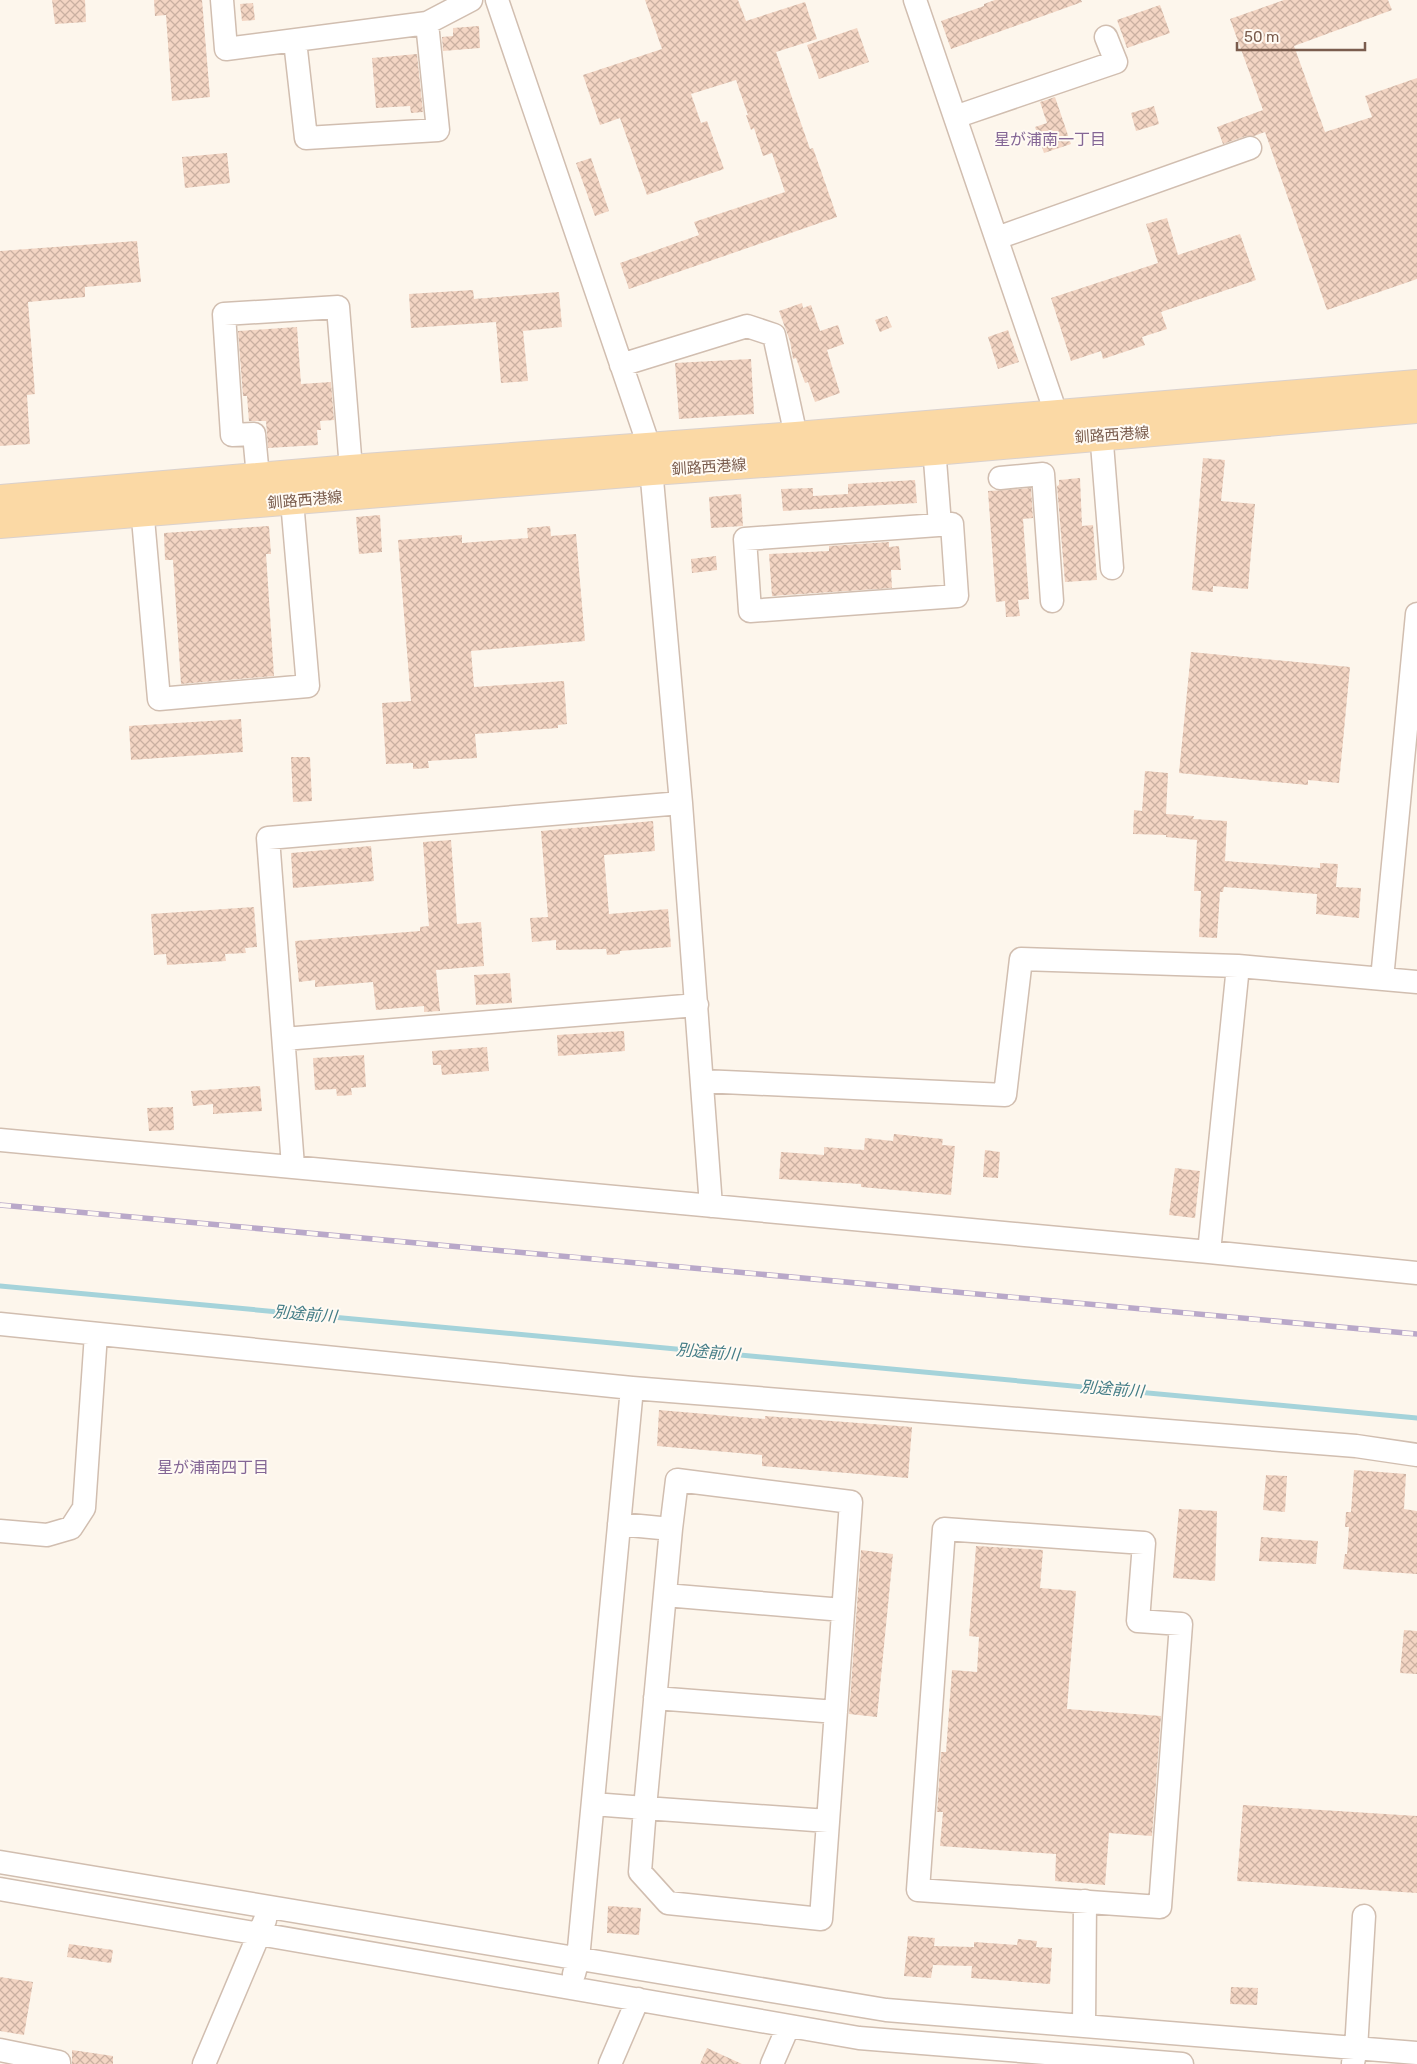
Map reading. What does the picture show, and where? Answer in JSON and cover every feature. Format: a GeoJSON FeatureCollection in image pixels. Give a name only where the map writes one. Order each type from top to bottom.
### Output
{"type":"FeatureCollection","features":[{"type":"Feature","properties":{"kind":"main road","name":"釧路西港線"},"geometry":{"type":"LineString","coordinates":[[1061,427],[1100,410],[1417,384]]}},
{"type":"Feature","properties":{"kind":"main road","name":"釧路西港線"},"geometry":{"type":"LineString","coordinates":[[0,499],[292,501],[650,459],[796,436],[932,424],[1030,429],[1061,427],[1102,437],[1417,409]]}},
{"type":"Feature","properties":{"kind":"main road","name":"釧路西港線"},"geometry":{"type":"LineString","coordinates":[[0,524],[141,501],[258,477],[350,469],[934,452],[1030,429]]}},
{"type":"Feature","properties":{"kind":"street"},"geometry":{"type":"LineString","coordinates":[[222,0],[226,49],[295,41],[436,13],[471,0]]}},
{"type":"Feature","properties":{"kind":"street"},"geometry":{"type":"LineString","coordinates":[[497,0],[621,365],[650,459],[681,803],[711,1206]]}},
{"type":"Feature","properties":{"kind":"street"},"geometry":{"type":"LineString","coordinates":[[915,0],[1061,427]]}},
{"type":"Feature","properties":{"kind":"street"},"geometry":{"type":"LineString","coordinates":[[295,41],[306,138],[438,130],[436,13]]}},
{"type":"Feature","properties":{"kind":"street"},"geometry":{"type":"LineString","coordinates":[[955,117],[1116,62],[1106,37]]}},
{"type":"Feature","properties":{"kind":"street"},"geometry":{"type":"LineString","coordinates":[[997,238],[1250,148]]}},
{"type":"Feature","properties":{"kind":"street"},"geometry":{"type":"LineString","coordinates":[[258,477],[254,434],[232,435],[224,314],[338,307],[350,469]]}},
{"type":"Feature","properties":{"kind":"street"},"geometry":{"type":"LineString","coordinates":[[621,365],[747,326],[774,334],[796,436]]}},
{"type":"Feature","properties":{"kind":"street"},"geometry":{"type":"LineString","coordinates":[[1100,410],[1112,568]]}},
{"type":"Feature","properties":{"kind":"street"},"geometry":{"type":"LineString","coordinates":[[932,424],[940,525]]}},
{"type":"Feature","properties":{"kind":"street"},"geometry":{"type":"LineString","coordinates":[[1030,429],[1032,475]]}},
{"type":"Feature","properties":{"kind":"street"},"geometry":{"type":"LineString","coordinates":[[1000,478],[1043,474],[1052,601]]}},
{"type":"Feature","properties":{"kind":"street"},"geometry":{"type":"LineString","coordinates":[[141,501],[158,699],[308,686],[292,501]]}},
{"type":"Feature","properties":{"kind":"street"},"geometry":{"type":"LineString","coordinates":[[952,524],[957,596],[750,611],[745,539],[940,525],[952,524]]}},
{"type":"Feature","properties":{"kind":"street"},"geometry":{"type":"LineString","coordinates":[[1382,978],[1417,614]]}},
{"type":"Feature","properties":{"kind":"street"},"geometry":{"type":"LineString","coordinates":[[293,1166],[268,838],[681,803]]}},
{"type":"Feature","properties":{"kind":"street"},"geometry":{"type":"LineString","coordinates":[[702,1081],[1005,1095],[1021,959],[1238,966],[1417,982]]}},
{"type":"Feature","properties":{"kind":"street"},"geometry":{"type":"LineString","coordinates":[[1209,1252],[1238,966]]}},
{"type":"Feature","properties":{"kind":"street"},"geometry":{"type":"LineString","coordinates":[[284,1039],[697,1005]]}},
{"type":"Feature","properties":{"kind":"street"},"geometry":{"type":"LineString","coordinates":[[0,1140],[1417,1273]]}},
{"type":"Feature","properties":{"kind":"street"},"geometry":{"type":"LineString","coordinates":[[0,1324],[632,1388],[1346,1445],[1417,1455]]}},
{"type":"Feature","properties":{"kind":"street"},"geometry":{"type":"LineString","coordinates":[[0,1531],[47,1535],[71,1528],[84,1508],[96,1334]]}},
{"type":"Feature","properties":{"kind":"street"},"geometry":{"type":"LineString","coordinates":[[570,1988],[578,1959],[632,1388]]}},
{"type":"Feature","properties":{"kind":"street"},"geometry":{"type":"LineString","coordinates":[[677,1480],[851,1502],[821,1919],[668,1903],[640,1872],[671,1528],[677,1480]]}},
{"type":"Feature","properties":{"kind":"street"},"geometry":{"type":"LineString","coordinates":[[619,1524],[671,1528]]}},
{"type":"Feature","properties":{"kind":"street"},"geometry":{"type":"LineString","coordinates":[[944,1529],[1144,1543],[1138,1621],[1181,1624],[1160,1907],[1085,1902],[918,1890],[944,1529]]}},
{"type":"Feature","properties":{"kind":"street"},"geometry":{"type":"LineString","coordinates":[[665,1595],[843,1610]]}},
{"type":"Feature","properties":{"kind":"street"},"geometry":{"type":"LineString","coordinates":[[655,1698],[836,1712]]}},
{"type":"Feature","properties":{"kind":"street"},"geometry":{"type":"LineString","coordinates":[[593,1804],[828,1821]]}},
{"type":"Feature","properties":{"kind":"street"},"geometry":{"type":"LineString","coordinates":[[0,1862],[886,2010],[1084,2026],[1355,2057],[1417,2053]]}},
{"type":"Feature","properties":{"kind":"street"},"geometry":{"type":"LineString","coordinates":[[0,1889],[859,2038],[999,2056],[1182,2064]]}},
{"type":"Feature","properties":{"kind":"street"},"geometry":{"type":"LineString","coordinates":[[1084,2026],[1085,1902]]}},
{"type":"Feature","properties":{"kind":"street"},"geometry":{"type":"LineString","coordinates":[[204,2064],[261,1934],[269,1907]]}},
{"type":"Feature","properties":{"kind":"street"},"geometry":{"type":"LineString","coordinates":[[1355,2057],[1364,1916]]}},
{"type":"Feature","properties":{"kind":"street"},"geometry":{"type":"LineString","coordinates":[[610,2064],[638,1999]]}},
{"type":"Feature","properties":{"kind":"street"},"geometry":{"type":"LineString","coordinates":[[999,2056],[1015,2020]]}},
{"type":"Feature","properties":{"kind":"street"},"geometry":{"type":"LineString","coordinates":[[772,2064],[788,2027]]}},
{"type":"Feature","properties":{"kind":"street"},"geometry":{"type":"LineString","coordinates":[[0,2050],[59,2062],[59,2064]]}},
{"type":"Feature","properties":{"kind":"building"},"geometry":{"type":"Polygon","coordinates":[[[52,0],[85,0],[86,22],[55,24],[52,0]]]}},
{"type":"Feature","properties":{"kind":"building"},"geometry":{"type":"Polygon","coordinates":[[[154,0],[202,0],[210,97],[172,101],[166,15],[155,16],[154,0]]]}},
{"type":"Feature","properties":{"kind":"building"},"geometry":{"type":"Polygon","coordinates":[[[645,0],[738,0],[746,21],[805,2],[817,39],[776,52],[810,149],[813,148],[837,217],[629,289],[620,263],[699,235],[694,222],[785,192],[772,153],[763,156],[754,128],[751,130],[736,80],[691,94],[701,123],[707,121],[724,169],[647,195],[620,118],[600,125],[583,75],[662,49],[645,0]]]}},
{"type":"Feature","properties":{"kind":"building"},"geometry":{"type":"Polygon","coordinates":[[[995,0],[1081,0],[1082,2],[951,49],[941,21],[984,6],[984,4],[995,0]]]}},
{"type":"Feature","properties":{"kind":"building"},"geometry":{"type":"Polygon","coordinates":[[[1284,0],[1388,0],[1392,10],[1294,46],[1325,132],[1372,117],[1365,96],[1417,78],[1417,279],[1327,310],[1265,132],[1223,144],[1217,127],[1263,110],[1230,19],[1284,0]]]}},
{"type":"Feature","properties":{"kind":"building"},"geometry":{"type":"Polygon","coordinates":[[[253,3],[255,20],[242,21],[240,4],[253,3]]]}},
{"type":"Feature","properties":{"kind":"building"},"geometry":{"type":"Polygon","coordinates":[[[1160,5],[1170,33],[1127,48],[1117,20],[1160,5]]]}},
{"type":"Feature","properties":{"kind":"building"},"geometry":{"type":"Polygon","coordinates":[[[479,26],[480,48],[443,51],[442,37],[453,36],[453,28],[479,26]]]}},
{"type":"Feature","properties":{"kind":"building"},"geometry":{"type":"Polygon","coordinates":[[[857,28],[869,62],[819,79],[807,45],[857,28]]]}},
{"type":"Feature","properties":{"kind":"building"},"geometry":{"type":"Polygon","coordinates":[[[417,54],[423,112],[411,113],[410,106],[376,108],[372,58],[417,54]]]}},
{"type":"Feature","properties":{"kind":"building"},"geometry":{"type":"Polygon","coordinates":[[[1055,97],[1071,144],[1044,153],[1035,127],[1047,123],[1040,102],[1055,97]]]}},
{"type":"Feature","properties":{"kind":"building"},"geometry":{"type":"Polygon","coordinates":[[[1154,106],[1159,124],[1136,131],[1131,113],[1154,106]]]}},
{"type":"Feature","properties":{"kind":"building"},"geometry":{"type":"Polygon","coordinates":[[[227,153],[230,183],[185,188],[182,157],[227,153]]]}},
{"type":"Feature","properties":{"kind":"building"},"geometry":{"type":"Polygon","coordinates":[[[591,158],[609,211],[595,216],[576,163],[591,158]]]}},
{"type":"Feature","properties":{"kind":"building"},"geometry":{"type":"Polygon","coordinates":[[[1167,218],[1178,255],[1240,234],[1256,280],[1161,312],[1167,329],[1142,337],[1145,345],[1103,359],[1101,351],[1071,361],[1051,298],[1158,263],[1146,224],[1167,218]]]}},
{"type":"Feature","properties":{"kind":"building"},"geometry":{"type":"Polygon","coordinates":[[[137,241],[141,282],[85,287],[85,297],[28,302],[35,394],[27,395],[30,444],[0,446],[0,251],[137,241]]]}},
{"type":"Feature","properties":{"kind":"building"},"geometry":{"type":"Polygon","coordinates":[[[473,290],[474,299],[559,292],[562,327],[523,331],[528,381],[501,383],[496,322],[411,328],[409,294],[473,290]]]}},
{"type":"Feature","properties":{"kind":"building"},"geometry":{"type":"Polygon","coordinates":[[[802,303],[803,308],[811,305],[820,331],[838,325],[844,344],[827,350],[840,393],[815,402],[808,382],[805,383],[796,358],[793,359],[790,341],[779,311],[802,303]]]}},
{"type":"Feature","properties":{"kind":"building"},"geometry":{"type":"Polygon","coordinates":[[[887,316],[892,327],[880,332],[875,320],[887,316]]]}},
{"type":"Feature","properties":{"kind":"building"},"geometry":{"type":"Polygon","coordinates":[[[297,327],[301,384],[331,382],[334,420],[320,421],[321,430],[317,430],[318,445],[268,448],[266,421],[249,421],[247,396],[243,396],[238,331],[297,327]]]}},
{"type":"Feature","properties":{"kind":"building"},"geometry":{"type":"Polygon","coordinates":[[[1008,330],[1019,362],[998,369],[988,337],[1008,330]]]}},
{"type":"Feature","properties":{"kind":"building"},"geometry":{"type":"Polygon","coordinates":[[[751,359],[754,414],[679,419],[675,363],[751,359]]]}},
{"type":"Feature","properties":{"kind":"building"},"geometry":{"type":"Polygon","coordinates":[[[1203,458],[1225,460],[1221,501],[1255,504],[1248,589],[1213,586],[1213,592],[1192,590],[1203,458]]]}},
{"type":"Feature","properties":{"kind":"building"},"geometry":{"type":"Polygon","coordinates":[[[1080,478],[1082,526],[1093,525],[1097,580],[1065,582],[1057,486],[1059,485],[1059,480],[1080,478]]]}},
{"type":"Feature","properties":{"kind":"building"},"geometry":{"type":"Polygon","coordinates":[[[915,480],[917,503],[783,511],[781,489],[813,488],[813,496],[848,494],[848,484],[915,480]]]}},
{"type":"Feature","properties":{"kind":"building"},"geometry":{"type":"Polygon","coordinates":[[[1031,488],[1033,518],[1023,519],[1029,599],[1018,600],[1020,616],[1006,617],[1005,601],[996,602],[988,491],[1031,488]]]}},
{"type":"Feature","properties":{"kind":"building"},"geometry":{"type":"Polygon","coordinates":[[[741,494],[743,526],[711,528],[709,497],[741,494]]]}},
{"type":"Feature","properties":{"kind":"building"},"geometry":{"type":"Polygon","coordinates":[[[380,515],[382,552],[359,554],[356,517],[380,515]]]}},
{"type":"Feature","properties":{"kind":"building"},"geometry":{"type":"Polygon","coordinates":[[[269,526],[271,554],[266,554],[274,676],[181,684],[173,560],[165,560],[164,533],[269,526]]]}},
{"type":"Feature","properties":{"kind":"building"},"geometry":{"type":"Polygon","coordinates":[[[550,526],[551,536],[576,534],[585,641],[471,651],[474,687],[564,681],[567,724],[558,725],[558,728],[475,734],[477,758],[428,761],[429,768],[413,769],[413,763],[386,764],[382,703],[411,701],[398,540],[462,535],[462,543],[528,538],[527,528],[550,526]]]}},
{"type":"Feature","properties":{"kind":"building"},"geometry":{"type":"Polygon","coordinates":[[[889,542],[889,547],[899,546],[901,570],[891,570],[892,588],[772,596],[769,554],[829,551],[829,546],[889,542]]]}},
{"type":"Feature","properties":{"kind":"building"},"geometry":{"type":"Polygon","coordinates":[[[716,556],[717,570],[692,573],[691,559],[716,556]]]}},
{"type":"Feature","properties":{"kind":"building"},"geometry":{"type":"Polygon","coordinates":[[[1191,652],[1350,667],[1339,783],[1308,780],[1308,785],[1179,773],[1191,652]]]}},
{"type":"Feature","properties":{"kind":"building"},"geometry":{"type":"Polygon","coordinates":[[[241,719],[243,752],[131,760],[129,726],[241,719]]]}},
{"type":"Feature","properties":{"kind":"building"},"geometry":{"type":"Polygon","coordinates":[[[291,757],[310,757],[312,801],[293,802],[291,757]]]}},
{"type":"Feature","properties":{"kind":"building"},"geometry":{"type":"Polygon","coordinates":[[[1145,771],[1168,773],[1166,814],[1194,816],[1193,819],[1227,821],[1225,861],[1320,868],[1320,863],[1338,864],[1336,887],[1361,888],[1359,918],[1316,914],[1317,894],[1224,887],[1223,892],[1220,892],[1217,938],[1199,937],[1201,891],[1194,891],[1197,840],[1166,837],[1166,835],[1133,834],[1134,810],[1142,811],[1145,771]]]}},
{"type":"Feature","properties":{"kind":"building"},"geometry":{"type":"Polygon","coordinates":[[[653,821],[655,851],[604,855],[609,914],[668,909],[671,947],[620,951],[620,954],[607,955],[606,949],[556,950],[556,940],[532,942],[530,918],[548,917],[541,831],[653,821]]]}},
{"type":"Feature","properties":{"kind":"building"},"geometry":{"type":"Polygon","coordinates":[[[451,840],[457,924],[481,922],[484,966],[436,970],[440,1011],[424,1012],[424,1006],[376,1010],[373,982],[315,987],[315,980],[299,982],[295,941],[420,931],[420,927],[429,926],[423,842],[451,840]]]}},
{"type":"Feature","properties":{"kind":"building"},"geometry":{"type":"Polygon","coordinates":[[[371,846],[374,881],[293,888],[291,853],[371,846]]]}},
{"type":"Feature","properties":{"kind":"building"},"geometry":{"type":"Polygon","coordinates":[[[254,907],[257,947],[245,948],[246,953],[225,954],[226,961],[167,965],[166,954],[154,955],[151,914],[254,907]]]}},
{"type":"Feature","properties":{"kind":"building"},"geometry":{"type":"Polygon","coordinates":[[[510,973],[512,1003],[476,1005],[474,975],[510,973]]]}},
{"type":"Feature","properties":{"kind":"building"},"geometry":{"type":"Polygon","coordinates":[[[624,1031],[625,1051],[558,1056],[557,1035],[624,1031]]]}},
{"type":"Feature","properties":{"kind":"building"},"geometry":{"type":"Polygon","coordinates":[[[487,1047],[489,1071],[442,1075],[441,1065],[433,1065],[432,1051],[487,1047]]]}},
{"type":"Feature","properties":{"kind":"building"},"geometry":{"type":"Polygon","coordinates":[[[364,1055],[366,1087],[351,1088],[352,1095],[337,1096],[336,1089],[315,1090],[313,1058],[364,1055]]]}},
{"type":"Feature","properties":{"kind":"building"},"geometry":{"type":"Polygon","coordinates":[[[260,1086],[262,1111],[213,1114],[213,1104],[193,1106],[191,1091],[260,1086]]]}},
{"type":"Feature","properties":{"kind":"building"},"geometry":{"type":"Polygon","coordinates":[[[173,1107],[174,1130],[149,1131],[147,1108],[173,1107]]]}},
{"type":"Feature","properties":{"kind":"building"},"geometry":{"type":"Polygon","coordinates":[[[894,1134],[943,1139],[942,1145],[955,1146],[951,1195],[861,1187],[861,1184],[779,1179],[781,1152],[824,1155],[824,1147],[864,1150],[865,1138],[893,1141],[894,1134]]]}},
{"type":"Feature","properties":{"kind":"building"},"geometry":{"type":"Polygon","coordinates":[[[985,1150],[1000,1152],[998,1178],[983,1177],[985,1150]]]}},
{"type":"Feature","properties":{"kind":"building"},"geometry":{"type":"Polygon","coordinates":[[[1175,1168],[1200,1171],[1195,1218],[1169,1215],[1175,1168]]]}},
{"type":"Feature","properties":{"kind":"building"},"geometry":{"type":"Polygon","coordinates":[[[659,1410],[765,1419],[765,1416],[912,1427],[908,1478],[762,1466],[762,1455],[657,1446],[659,1410]]]}},
{"type":"Feature","properties":{"kind":"building"},"geometry":{"type":"Polygon","coordinates":[[[1354,1470],[1406,1474],[1404,1509],[1417,1511],[1417,1574],[1343,1569],[1345,1554],[1347,1554],[1349,1527],[1345,1527],[1346,1512],[1351,1512],[1354,1470]]]}},
{"type":"Feature","properties":{"kind":"building"},"geometry":{"type":"Polygon","coordinates":[[[1266,1475],[1287,1476],[1285,1512],[1263,1510],[1266,1475]]]}},
{"type":"Feature","properties":{"kind":"building"},"geometry":{"type":"Polygon","coordinates":[[[1179,1509],[1217,1511],[1215,1581],[1173,1578],[1179,1509]]]}},
{"type":"Feature","properties":{"kind":"building"},"geometry":{"type":"Polygon","coordinates":[[[1261,1537],[1318,1541],[1316,1564],[1259,1561],[1261,1537]]]}},
{"type":"Feature","properties":{"kind":"building"},"geometry":{"type":"Polygon","coordinates":[[[976,1546],[1043,1550],[1040,1588],[1076,1591],[1067,1709],[1161,1716],[1152,1836],[1109,1833],[1105,1885],[1055,1881],[1056,1854],[940,1846],[943,1812],[937,1812],[941,1752],[946,1752],[952,1670],[977,1672],[979,1637],[969,1636],[976,1546]]]}},
{"type":"Feature","properties":{"kind":"building"},"geometry":{"type":"Polygon","coordinates":[[[861,1550],[893,1554],[877,1717],[849,1714],[861,1550]]]}},
{"type":"Feature","properties":{"kind":"building"},"geometry":{"type":"Polygon","coordinates":[[[1404,1630],[1417,1631],[1417,1674],[1400,1673],[1404,1630]]]}},
{"type":"Feature","properties":{"kind":"building"},"geometry":{"type":"Polygon","coordinates":[[[1243,1805],[1417,1816],[1417,1893],[1237,1881],[1243,1805]]]}},
{"type":"Feature","properties":{"kind":"building"},"geometry":{"type":"Polygon","coordinates":[[[608,1906],[641,1908],[639,1935],[607,1933],[608,1906]]]}},
{"type":"Feature","properties":{"kind":"building"},"geometry":{"type":"Polygon","coordinates":[[[908,1936],[935,1938],[934,1946],[974,1947],[974,1942],[1017,1945],[1018,1939],[1037,1941],[1036,1947],[1052,1948],[1050,1984],[971,1978],[972,1966],[933,1965],[931,1978],[904,1976],[908,1936]]]}},
{"type":"Feature","properties":{"kind":"building"},"geometry":{"type":"Polygon","coordinates":[[[69,1944],[113,1950],[111,1963],[67,1957],[69,1944]]]}},
{"type":"Feature","properties":{"kind":"building"},"geometry":{"type":"Polygon","coordinates":[[[0,1977],[33,1982],[24,2035],[0,2031],[0,1977]]]}},
{"type":"Feature","properties":{"kind":"building"},"geometry":{"type":"Polygon","coordinates":[[[1231,1987],[1258,1988],[1257,2005],[1230,2004],[1231,1987]]]}},
{"type":"Feature","properties":{"kind":"building"},"geometry":{"type":"Polygon","coordinates":[[[707,2048],[742,2064],[700,2064],[707,2048]]]}},
{"type":"Feature","properties":{"kind":"building"},"geometry":{"type":"Polygon","coordinates":[[[72,2050],[113,2056],[113,2064],[72,2064],[72,2050]]]}},
{"type":"Feature","properties":{"kind":"waterway","name":"別途前川"},"geometry":{"type":"LineString","coordinates":[[0,1286],[1417,1418]]}},
{"type":"Feature","properties":{"kind":"railway"},"geometry":{"type":"LineString","coordinates":[[0,1205],[1417,1334]]}},
{"type":"Feature","properties":{"kind":"district","name":"星が浦南一丁目"},"geometry":{"type":"Point","coordinates":[1050,139]}},
{"type":"Feature","properties":{"kind":"district","name":"星が浦南四丁目"},"geometry":{"type":"Point","coordinates":[213,1467]}}]}
